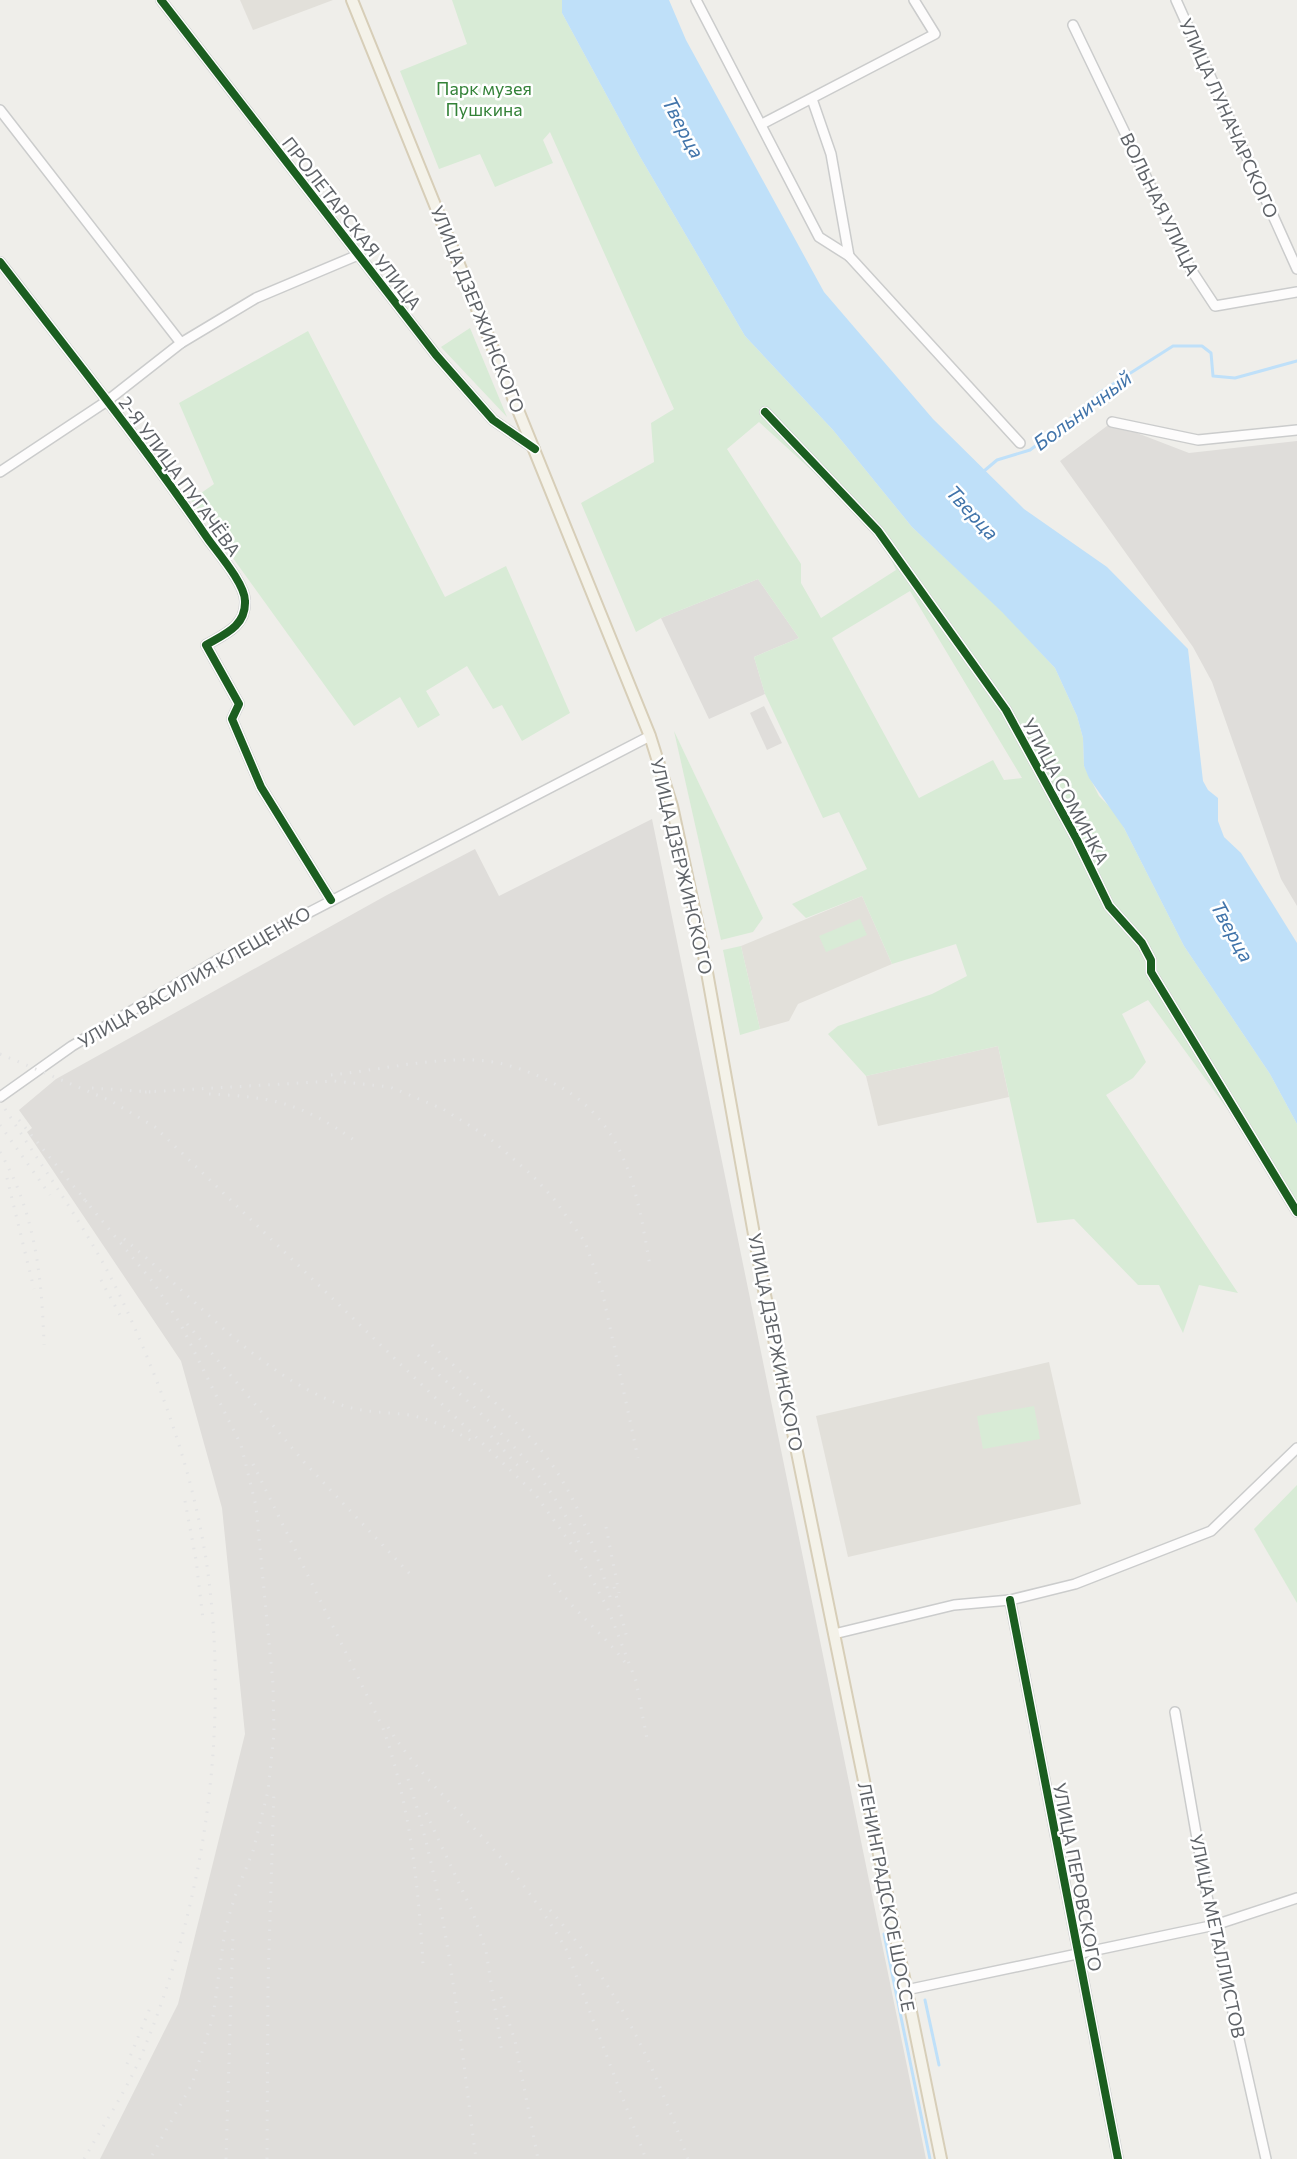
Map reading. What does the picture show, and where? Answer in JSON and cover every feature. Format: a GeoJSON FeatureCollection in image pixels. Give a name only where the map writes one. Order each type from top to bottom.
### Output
{"type":"FeatureCollection","features":[{"type":"Feature","properties":{"kind":"main road","name":"УЛИЦА ДЗЕРЖИНСКОГО"},"geometry":{"type":"LineString","coordinates":[[352,0],[650,736],[672,806],[703,950],[764,1290],[834,1634]]}},
{"type":"Feature","properties":{"kind":"main road","name":"ЛЕНИНГРАДСКОЕ ШОССЕ"},"geometry":{"type":"LineString","coordinates":[[834,1634],[941,2159]]}},
{"type":"Feature","properties":{"kind":"street","name":"ПРОЛЕТАРСКАЯ УЛИЦА"},"geometry":{"type":"LineString","coordinates":[[161,0],[436,355],[484,411],[503,429],[535,449]]}},
{"type":"Feature","properties":{"kind":"street"},"geometry":{"type":"LineString","coordinates":[[696,0],[819,237],[849,256],[1020,443]]}},
{"type":"Feature","properties":{"kind":"street"},"geometry":{"type":"LineString","coordinates":[[762,124],[935,33],[914,0]]}},
{"type":"Feature","properties":{"kind":"street","name":"УЛИЦА ЛУНАЧАРСКОГО"},"geometry":{"type":"LineString","coordinates":[[1176,0],[1297,269]]}},
{"type":"Feature","properties":{"kind":"street","name":"ВОЛЬНАЯ УЛИЦА"},"geometry":{"type":"LineString","coordinates":[[1073,25],[1190,268],[1215,306],[1297,292]]}},
{"type":"Feature","properties":{"kind":"street"},"geometry":{"type":"LineString","coordinates":[[812,99],[831,154],[849,256]]}},
{"type":"Feature","properties":{"kind":"street"},"geometry":{"type":"LineString","coordinates":[[0,111],[181,343]]}},
{"type":"Feature","properties":{"kind":"street"},"geometry":{"type":"LineString","coordinates":[[0,472],[106,400],[181,343],[256,298],[358,255]]}},
{"type":"Feature","properties":{"kind":"street","name":"2-Я УЛИЦА ПУГАЧЁВА"},"geometry":{"type":"LineString","coordinates":[[0,262],[184,504],[236,578],[245,598],[243,618],[232,630],[206,645],[239,704],[232,719],[261,787],[331,900]]}},
{"type":"Feature","properties":{"kind":"street","name":"УЛИЦА СОМИНКА"},"geometry":{"type":"LineString","coordinates":[[765,412],[878,531],[1006,710],[1076,838],[1109,906],[1142,943],[1150,960],[1151,972],[1297,1212]]}},
{"type":"Feature","properties":{"kind":"street"},"geometry":{"type":"LineString","coordinates":[[1112,422],[1198,440],[1297,430]]}},
{"type":"Feature","properties":{"kind":"street","name":"УЛИЦА ВАСИЛИЯ КЛЕЩЕНКО"},"geometry":{"type":"LineString","coordinates":[[0,1097],[121,1016],[221,958],[650,736]]}},
{"type":"Feature","properties":{"kind":"street"},"geometry":{"type":"LineString","coordinates":[[834,1634],[954,1605],[1010,1600],[1075,1584],[1211,1531],[1297,1448]]}},
{"type":"Feature","properties":{"kind":"street","name":"УЛИЦА ПЕРОВСКОГО"},"geometry":{"type":"LineString","coordinates":[[1010,1600],[1118,2159]]}},
{"type":"Feature","properties":{"kind":"street","name":"УЛИЦА МЕТАЛЛИСТОВ"},"geometry":{"type":"LineString","coordinates":[[1175,1712],[1207,1896],[1266,2159]]}},
{"type":"Feature","properties":{"kind":"street"},"geometry":{"type":"LineString","coordinates":[[906,1990],[1215,1925],[1297,1898]]}},
{"type":"Feature","properties":{"kind":"shaded area"},"geometry":{"type":"Polygon","coordinates":[[[240,0],[333,0],[253,30],[240,0]]]}},
{"type":"Feature","properties":{"kind":"shaded area"},"geometry":{"type":"Polygon","coordinates":[[[1111,423],[1189,453],[1297,441],[1297,906],[1281,879],[1212,682],[1193,647],[1060,461],[1111,423]]]}},
{"type":"Feature","properties":{"kind":"shaded area"},"geometry":{"type":"Polygon","coordinates":[[[758,579],[799,638],[754,657],[765,694],[709,719],[661,618],[758,579]]]}},
{"type":"Feature","properties":{"kind":"shaded area"},"geometry":{"type":"Polygon","coordinates":[[[764,706],[782,743],[767,750],[750,713],[764,706]]]}},
{"type":"Feature","properties":{"kind":"shaded area"},"geometry":{"type":"Polygon","coordinates":[[[652,819],[926,2159],[100,2159],[178,2004],[245,1734],[222,1508],[181,1361],[27,1132],[32,1128],[19,1110],[56,1079],[387,895],[475,849],[499,896],[652,819]]]}},
{"type":"Feature","properties":{"kind":"shaded area"},"geometry":{"type":"Polygon","coordinates":[[[862,896],[892,964],[798,1004],[789,1021],[760,1029],[741,946],[862,896]]]}},
{"type":"Feature","properties":{"kind":"shaded area"},"geometry":{"type":"Polygon","coordinates":[[[998,1046],[1009,1097],[878,1126],[866,1076],[998,1046]]]}},
{"type":"Feature","properties":{"kind":"shaded area"},"geometry":{"type":"Polygon","coordinates":[[[1049,1362],[1081,1504],[848,1557],[816,1416],[1049,1362]]]}},
{"type":"Feature","properties":{"kind":"green space","name":"Парк музея Пушкина"},"geometry":{"type":"Polygon","coordinates":[[[452,0],[562,0],[562,13],[639,155],[745,336],[833,430],[912,527],[1003,612],[1055,668],[1077,716],[1083,738],[1084,766],[1099,796],[1114,811],[1184,946],[1270,1074],[1297,1124],[1297,1205],[1148,1000],[1122,1014],[1146,1062],[1133,1078],[1106,1095],[1238,1293],[1199,1285],[1183,1333],[1159,1285],[1138,1285],[1074,1219],[1037,1223],[998,1046],[866,1076],[828,1034],[838,1026],[932,994],[967,976],[956,944],[892,964],[862,896],[806,918],[792,904],[867,869],[839,812],[823,818],[765,694],[754,657],[799,638],[758,579],[661,618],[636,632],[581,503],[654,462],[651,423],[674,409],[550,132],[543,140],[553,163],[495,187],[480,154],[439,169],[400,71],[467,44],[452,0]],[[759,422],[727,449],[801,564],[801,583],[821,618],[896,570],[878,531],[759,422]],[[910,591],[832,638],[919,798],[993,760],[1004,780],[1022,778],[910,591]]]}},
{"type":"Feature","properties":{"kind":"green space"},"geometry":{"type":"Polygon","coordinates":[[[470,328],[507,417],[441,347],[470,328]]]}},
{"type":"Feature","properties":{"kind":"green space"},"geometry":{"type":"Polygon","coordinates":[[[308,331],[445,597],[506,566],[570,713],[522,741],[502,705],[493,709],[467,666],[426,691],[440,715],[418,728],[400,697],[354,726],[191,500],[214,484],[179,403],[308,331]]]}},
{"type":"Feature","properties":{"kind":"green space"},"geometry":{"type":"Polygon","coordinates":[[[674,731],[763,918],[753,932],[721,940],[674,731]]]}},
{"type":"Feature","properties":{"kind":"green space"},"geometry":{"type":"Polygon","coordinates":[[[860,919],[867,935],[826,952],[819,936],[860,919]]]}},
{"type":"Feature","properties":{"kind":"green space"},"geometry":{"type":"Polygon","coordinates":[[[741,946],[760,1029],[740,1035],[723,950],[741,946]]]}},
{"type":"Feature","properties":{"kind":"green space"},"geometry":{"type":"Polygon","coordinates":[[[1034,1406],[1040,1439],[983,1449],[977,1416],[1034,1406]]]}},
{"type":"Feature","properties":{"kind":"green space"},"geometry":{"type":"Polygon","coordinates":[[[1297,1485],[1297,1603],[1254,1529],[1297,1485]]]}},
{"type":"Feature","properties":{"kind":"water","name":"Тверца"},"geometry":{"type":"Polygon","coordinates":[[[562,0],[669,0],[686,40],[824,292],[933,419],[1024,509],[1107,567],[1188,649],[1203,781],[1208,790],[1218,798],[1218,821],[1224,837],[1241,853],[1297,943],[1297,1124],[1270,1074],[1184,946],[1124,828],[1089,778],[1084,766],[1083,738],[1077,716],[1055,668],[1002,612],[912,527],[833,430],[745,336],[639,155],[562,13],[562,0]]]}},
{"type":"Feature","properties":{"kind":"waterway","name":"Больничный"},"geometry":{"type":"LineString","coordinates":[[984,471],[997,460],[1030,450],[1060,428],[1099,393],[1173,346],[1202,346],[1211,353],[1213,376],[1235,378],[1297,361]]}},
{"type":"Feature","properties":{"kind":"waterway"},"geometry":{"type":"LineString","coordinates":[[884,1934],[930,2159]]}},
{"type":"Feature","properties":{"kind":"waterway"},"geometry":{"type":"LineString","coordinates":[[925,2000],[939,2065]]}},
{"type":"Feature","properties":{"kind":"railway"},"geometry":{"type":"LineString","coordinates":[[0,1054],[111,1101],[155,1127],[535,1494],[579,1555],[608,1609],[636,1681],[647,1739]]}},
{"type":"Feature","properties":{"kind":"railway"},"geometry":{"type":"LineString","coordinates":[[331,1075],[422,1063],[477,1060],[515,1067],[551,1082],[576,1097],[596,1116],[612,1136],[633,1184],[650,1266]]}},
{"type":"Feature","properties":{"kind":"railway"},"geometry":{"type":"LineString","coordinates":[[145,1092],[334,1081],[390,1087],[443,1109],[488,1137],[532,1175],[554,1199],[585,1242],[602,1290],[638,1458]]}},
{"type":"Feature","properties":{"kind":"railway"},"geometry":{"type":"LineString","coordinates":[[92,1088],[152,1092]]}},
{"type":"Feature","properties":{"kind":"railway"},"geometry":{"type":"LineString","coordinates":[[209,1094],[251,1097],[286,1104],[318,1118],[354,1140]]}},
{"type":"Feature","properties":{"kind":"railway"},"geometry":{"type":"LineString","coordinates":[[0,1101],[95,1249],[122,1300],[149,1362],[173,1426],[192,1492],[206,1559],[213,1620],[214,1743],[208,1805],[198,1867],[184,1927],[167,1986],[140,2059],[84,2159]]}},
{"type":"Feature","properties":{"kind":"railway"},"geometry":{"type":"LineString","coordinates":[[19,1120],[90,1206]]}},
{"type":"Feature","properties":{"kind":"railway"},"geometry":{"type":"LineString","coordinates":[[0,1125],[50,1195]]}},
{"type":"Feature","properties":{"kind":"railway"},"geometry":{"type":"LineString","coordinates":[[0,1152],[12,1175],[29,1221],[38,1269],[44,1345]]}},
{"type":"Feature","properties":{"kind":"railway"},"geometry":{"type":"LineString","coordinates":[[7,1178],[34,1289]]}},
{"type":"Feature","properties":{"kind":"railway"},"geometry":{"type":"LineString","coordinates":[[84,1199],[153,1282],[181,1325],[241,1445],[256,1506],[273,1684],[274,1734],[268,1791],[253,1851],[235,1896],[225,1930],[213,2017],[192,2084],[150,2159]]}},
{"type":"Feature","properties":{"kind":"railway"},"geometry":{"type":"LineString","coordinates":[[124,1239],[252,1352],[279,1373],[308,1390],[355,1409],[421,1418],[448,1428],[474,1442]]}},
{"type":"Feature","properties":{"kind":"railway"},"geometry":{"type":"LineString","coordinates":[[101,1280],[121,1317]]}},
{"type":"Feature","properties":{"kind":"railway"},"geometry":{"type":"LineString","coordinates":[[187,1324],[304,1462],[411,1575]]}},
{"type":"Feature","properties":{"kind":"railway"},"geometry":{"type":"LineString","coordinates":[[432,1345],[514,1420],[555,1469],[588,1533],[611,1600]]}},
{"type":"Feature","properties":{"kind":"railway"},"geometry":{"type":"LineString","coordinates":[[418,1355],[487,1420],[530,1465],[566,1516],[580,1545]]}},
{"type":"Feature","properties":{"kind":"railway"},"geometry":{"type":"LineString","coordinates":[[491,1436],[519,1467]]}},
{"type":"Feature","properties":{"kind":"railway"},"geometry":{"type":"LineString","coordinates":[[253,1464],[383,1728],[400,1786],[411,1844],[423,1964]]}},
{"type":"Feature","properties":{"kind":"railway"},"geometry":{"type":"LineString","coordinates":[[185,1501],[196,1560],[203,1619]]}},
{"type":"Feature","properties":{"kind":"railway"},"geometry":{"type":"LineString","coordinates":[[606,1527],[619,1593]]}},
{"type":"Feature","properties":{"kind":"railway"},"geometry":{"type":"LineString","coordinates":[[549,1575],[557,1588],[627,1665]]}},
{"type":"Feature","properties":{"kind":"railway"},"geometry":{"type":"LineString","coordinates":[[614,1587],[628,1642]]}},
{"type":"Feature","properties":{"kind":"railway"},"geometry":{"type":"LineString","coordinates":[[388,1727],[412,1760],[513,1873],[541,1910],[566,1949],[646,2159]]}},
{"type":"Feature","properties":{"kind":"railway"},"geometry":{"type":"LineString","coordinates":[[408,1779],[422,1825],[443,1919],[476,2159]]}},
{"type":"Feature","properties":{"kind":"railway"},"geometry":{"type":"LineString","coordinates":[[267,2159],[268,1983],[274,1790]]}},
{"type":"Feature","properties":{"kind":"railway"},"geometry":{"type":"LineString","coordinates":[[426,1813],[473,1913],[486,1951],[502,2053]]}},
{"type":"Feature","properties":{"kind":"railway"},"geometry":{"type":"LineString","coordinates":[[550,1910],[596,1968],[632,2027],[661,2090],[688,2159]]}},
{"type":"Feature","properties":{"kind":"railway"},"geometry":{"type":"LineString","coordinates":[[226,2159],[233,1934]]}},
{"type":"Feature","properties":{"kind":"railway"},"geometry":{"type":"LineString","coordinates":[[501,1997],[515,2041],[538,2159]]}},
{"type":"Feature","properties":{"kind":"railway"},"geometry":{"type":"LineString","coordinates":[[127,2064],[150,2008]]}},
{"type":"Feature","properties":{"kind":"cycle path"},"geometry":{"type":"LineString","coordinates":[[161,0],[436,355],[493,420],[535,449]]}},
{"type":"Feature","properties":{"kind":"cycle path"},"geometry":{"type":"LineString","coordinates":[[0,262],[132,434],[241,586],[245,601],[242,617],[233,628],[206,645],[239,704],[232,719],[261,787],[331,900]]}},
{"type":"Feature","properties":{"kind":"cycle path"},"geometry":{"type":"LineString","coordinates":[[765,412],[878,531],[1006,710],[1076,838],[1109,906],[1142,943],[1151,960],[1151,972],[1297,1212]]}},
{"type":"Feature","properties":{"kind":"cycle path"},"geometry":{"type":"LineString","coordinates":[[1010,1600],[1118,2159]]}}]}
